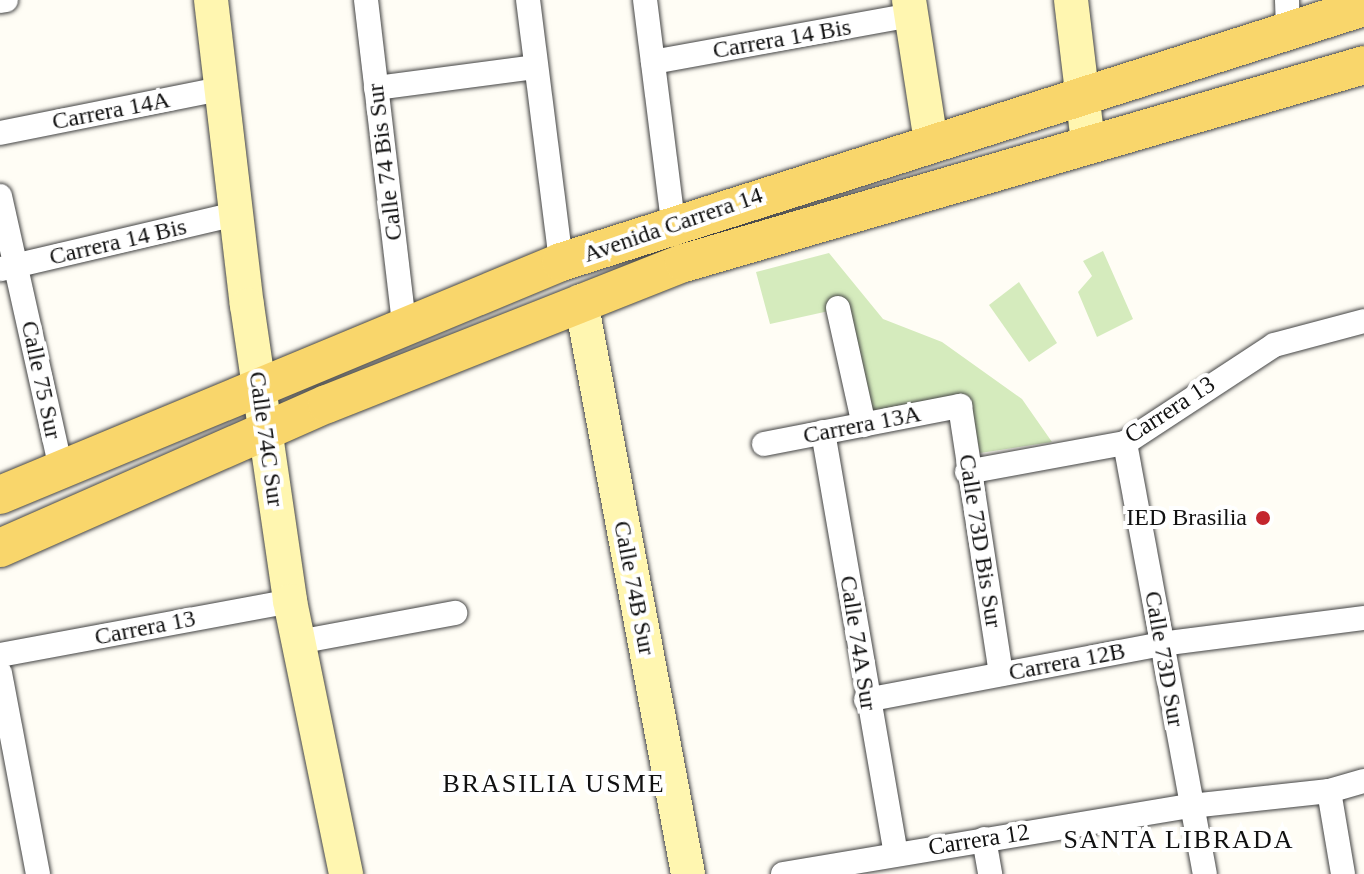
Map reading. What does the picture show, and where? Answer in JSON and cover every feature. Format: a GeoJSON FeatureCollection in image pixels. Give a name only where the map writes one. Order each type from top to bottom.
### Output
{"type":"FeatureCollection","features":[{"type":"Feature","properties":{"kind":"main road","name":"Avenida Carrera 14"},"geometry":{"type":"LineString","coordinates":[[0,495],[561,262],[673,223],[1082,95],[1288,15],[1364,7]]}},
{"type":"Feature","properties":{"kind":"main road","name":"Avenida Carrera 14"},"geometry":{"type":"LineString","coordinates":[[0,548],[265,431],[581,301],[684,263],[1364,65]]}},
{"type":"Feature","properties":{"kind":"street","name":"Calle 74C Sur"},"geometry":{"type":"LineString","coordinates":[[211,0],[236,214],[290,601],[346,874]]}},
{"type":"Feature","properties":{"kind":"street","name":"Calle 74 Bis Sur"},"geometry":{"type":"LineString","coordinates":[[366,0],[404,325]]}},
{"type":"Feature","properties":{"kind":"street"},"geometry":{"type":"LineString","coordinates":[[528,0],[561,262]]}},
{"type":"Feature","properties":{"kind":"street"},"geometry":{"type":"LineString","coordinates":[[645,0],[673,223]]}},
{"type":"Feature","properties":{"kind":"street"},"geometry":{"type":"LineString","coordinates":[[1071,0],[1088,143]]}},
{"type":"Feature","properties":{"kind":"street"},"geometry":{"type":"LineString","coordinates":[[910,8],[931,142]]}},
{"type":"Feature","properties":{"kind":"street","name":"Carrera 14 Bis"},"geometry":{"type":"LineString","coordinates":[[653,62],[910,8]]}},
{"type":"Feature","properties":{"kind":"street"},"geometry":{"type":"LineString","coordinates":[[376,88],[536,67]]}},
{"type":"Feature","properties":{"kind":"street","name":"Carrera 14A"},"geometry":{"type":"LineString","coordinates":[[0,133],[221,89]]}},
{"type":"Feature","properties":{"kind":"street","name":"Calle 75 Sur"},"geometry":{"type":"LineString","coordinates":[[0,196],[8,268],[61,470]]}},
{"type":"Feature","properties":{"kind":"street","name":"Carrera 14 Bis"},"geometry":{"type":"LineString","coordinates":[[8,268],[236,214]]}},
{"type":"Feature","properties":{"kind":"street","name":"Calle 74B Sur"},"geometry":{"type":"LineString","coordinates":[[581,301],[688,874]]}},
{"type":"Feature","properties":{"kind":"street"},"geometry":{"type":"LineString","coordinates":[[838,308],[864,425]]}},
{"type":"Feature","properties":{"kind":"street","name":"Carrera 13"},"geometry":{"type":"LineString","coordinates":[[967,472],[1125,443],[1274,345],[1364,321]]}},
{"type":"Feature","properties":{"kind":"street","name":"Carrera 13A"},"geometry":{"type":"LineString","coordinates":[[764,444],[960,406]]}},
{"type":"Feature","properties":{"kind":"street","name":"Calle 73D Bis Sur"},"geometry":{"type":"LineString","coordinates":[[960,406],[967,472],[1001,674]]}},
{"type":"Feature","properties":{"kind":"street","name":"Calle 74A Sur"},"geometry":{"type":"LineString","coordinates":[[823,432],[866,700],[896,853]]}},
{"type":"Feature","properties":{"kind":"street","name":"Calle 73D Sur"},"geometry":{"type":"LineString","coordinates":[[1125,443],[1205,874]]}},
{"type":"Feature","properties":{"kind":"street","name":"Carrera 13"},"geometry":{"type":"LineString","coordinates":[[0,655],[290,601]]}},
{"type":"Feature","properties":{"kind":"street"},"geometry":{"type":"LineString","coordinates":[[298,642],[455,613]]}},
{"type":"Feature","properties":{"kind":"street","name":"Carrera 12B"},"geometry":{"type":"LineString","coordinates":[[866,700],[1161,644],[1364,618]]}},
{"type":"Feature","properties":{"kind":"street"},"geometry":{"type":"LineString","coordinates":[[0,673],[5,725],[38,874]]}},
{"type":"Feature","properties":{"kind":"street","name":"Carrera 12"},"geometry":{"type":"LineString","coordinates":[[783,874],[842,869],[896,853],[1191,806],[1329,791],[1364,781]]}},
{"type":"Feature","properties":{"kind":"street"},"geometry":{"type":"LineString","coordinates":[[1329,791],[1343,874]]}},
{"type":"Feature","properties":{"kind":"street"},"geometry":{"type":"LineString","coordinates":[[984,839],[990,874]]}},
{"type":"Feature","properties":{"kind":"green space"},"geometry":{"type":"Polygon","coordinates":[[[1103,251],[1133,319],[1097,337],[1078,292],[1092,276],[1083,261],[1103,251]]]}},
{"type":"Feature","properties":{"kind":"green space"},"geometry":{"type":"Polygon","coordinates":[[[829,253],[883,319],[942,342],[1022,399],[1052,442],[980,453],[968,397],[862,414],[838,309],[770,324],[756,272],[829,253]]]}},
{"type":"Feature","properties":{"kind":"green space"},"geometry":{"type":"Polygon","coordinates":[[[1019,282],[1057,343],[1029,362],[989,305],[1019,282]]]}},
{"type":"Feature","properties":{"kind":"place","name":"IED Brasilia"},"geometry":{"type":"Point","coordinates":[1263,518]}},
{"type":"Feature","properties":{"kind":"district","name":"BRASILIA USME"},"geometry":{"type":"Point","coordinates":[554,784]}},
{"type":"Feature","properties":{"kind":"district","name":"SANTA LIBRADA"},"geometry":{"type":"Point","coordinates":[1179,840]}}]}
